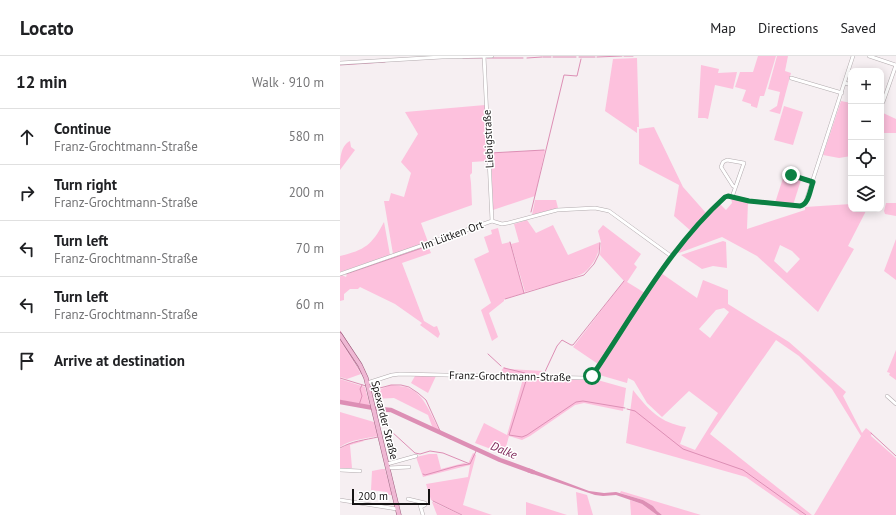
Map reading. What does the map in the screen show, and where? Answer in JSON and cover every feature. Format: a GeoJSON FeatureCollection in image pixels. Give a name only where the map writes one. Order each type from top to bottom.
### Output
{"type":"FeatureCollection","features":[{"type":"Feature","properties":{"kind":"main road","name":"Spexarder Straße"},"geometry":{"type":"LineString","coordinates":[[340,335],[360,365],[368,385],[399,515]]}},
{"type":"Feature","properties":{"kind":"street","name":"Liebigstraße"},"geometry":{"type":"LineString","coordinates":[[484,56],[492,221]]}},
{"type":"Feature","properties":{"kind":"street"},"geometry":{"type":"LineString","coordinates":[[340,63],[442,57],[492,56]]}},
{"type":"Feature","properties":{"kind":"street"},"geometry":{"type":"LineString","coordinates":[[735,187],[721,167],[727,160],[744,163],[732,197],[749,201],[802,206],[806,202],[853,56]]}},
{"type":"Feature","properties":{"kind":"street"},"geometry":{"type":"LineString","coordinates":[[869,56],[896,65],[884,99]]}},
{"type":"Feature","properties":{"kind":"street"},"geometry":{"type":"LineString","coordinates":[[791,78],[842,93]]}},
{"type":"Feature","properties":{"kind":"street"},"geometry":{"type":"LineString","coordinates":[[787,174],[813,182]]}},
{"type":"Feature","properties":{"kind":"street","name":"Franz-Grochtmann-Straße"},"geometry":{"type":"LineString","coordinates":[[368,385],[392,375],[400,374],[542,378],[592,376],[671,256],[708,213],[725,197],[732,197]]}},
{"type":"Feature","properties":{"kind":"street","name":"Im Lütken Ort"},"geometry":{"type":"LineString","coordinates":[[340,274],[492,221],[496,223],[508,224],[557,210],[604,209],[615,215],[671,256]]}},
{"type":"Feature","properties":{"kind":"street"},"geometry":{"type":"LineString","coordinates":[[887,396],[896,404]]}},
{"type":"Feature","properties":{"kind":"street"},"geometry":{"type":"LineString","coordinates":[[387,466],[416,456]]}},
{"type":"Feature","properties":{"kind":"street"},"geometry":{"type":"LineString","coordinates":[[387,466],[409,467]]}},
{"type":"Feature","properties":{"kind":"street"},"geometry":{"type":"LineString","coordinates":[[340,470],[360,470]]}},
{"type":"Feature","properties":{"kind":"street"},"geometry":{"type":"LineString","coordinates":[[408,499],[420,502],[423,515]]}},
{"type":"Feature","properties":{"kind":"street"},"geometry":{"type":"LineString","coordinates":[[340,500],[397,509]]}},
{"type":"Feature","properties":{"kind":"shaded area"},"geometry":{"type":"Polygon","coordinates":[[[758,56],[776,56],[764,96],[760,96],[757,108],[742,101],[746,90],[735,87],[740,72],[753,72],[758,56]]]}},
{"type":"Feature","properties":{"kind":"shaded area"},"geometry":{"type":"Polygon","coordinates":[[[777,56],[788,56],[785,71],[791,73],[780,114],[769,111],[777,106],[780,92],[768,89],[777,56]]]}},
{"type":"Feature","properties":{"kind":"shaded area"},"geometry":{"type":"Polygon","coordinates":[[[637,58],[639,127],[637,127],[637,133],[605,111],[613,59],[637,58]]]}},
{"type":"Feature","properties":{"kind":"shaded area"},"geometry":{"type":"Polygon","coordinates":[[[701,65],[719,69],[718,73],[737,72],[733,89],[715,85],[708,119],[698,118],[701,65]]]}},
{"type":"Feature","properties":{"kind":"shaded area"},"geometry":{"type":"Polygon","coordinates":[[[841,101],[848,102],[848,156],[839,158],[823,155],[841,101]]]}},
{"type":"Feature","properties":{"kind":"shaded area"},"geometry":{"type":"Polygon","coordinates":[[[485,105],[487,161],[472,162],[472,173],[470,175],[472,205],[421,223],[428,242],[393,254],[384,201],[389,201],[391,193],[404,197],[411,173],[401,162],[418,134],[405,112],[485,105]]]}},
{"type":"Feature","properties":{"kind":"shaded area"},"geometry":{"type":"Polygon","coordinates":[[[784,106],[803,112],[793,145],[774,140],[784,106]]]}},
{"type":"Feature","properties":{"kind":"shaded area"},"geometry":{"type":"Polygon","coordinates":[[[884,113],[896,119],[896,133],[884,133],[884,113]]]}},
{"type":"Feature","properties":{"kind":"shaded area"},"geometry":{"type":"Polygon","coordinates":[[[654,127],[683,187],[706,213],[691,231],[674,216],[679,185],[639,164],[639,129],[654,127]]]}},
{"type":"Feature","properties":{"kind":"shaded area"},"geometry":{"type":"Polygon","coordinates":[[[350,141],[351,147],[355,150],[340,170],[342,150],[350,141]]]}},
{"type":"Feature","properties":{"kind":"shaded area"},"geometry":{"type":"Polygon","coordinates":[[[545,150],[535,196],[493,210],[491,153],[545,150]]]}},
{"type":"Feature","properties":{"kind":"shaded area"},"geometry":{"type":"Polygon","coordinates":[[[784,175],[801,180],[793,205],[775,203],[784,175]]]}},
{"type":"Feature","properties":{"kind":"shaded area"},"geometry":{"type":"Polygon","coordinates":[[[731,198],[748,202],[747,229],[805,210],[805,207],[848,204],[848,212],[865,212],[848,246],[854,249],[818,312],[757,256],[722,237],[679,253],[677,252],[720,204],[726,210],[732,203],[731,198]],[[780,245],[774,261],[787,273],[800,259],[792,251],[780,245]]]}},
{"type":"Feature","properties":{"kind":"shaded area"},"geometry":{"type":"Polygon","coordinates":[[[535,200],[556,200],[558,208],[532,215],[535,200]]]}},
{"type":"Feature","properties":{"kind":"shaded area"},"geometry":{"type":"Polygon","coordinates":[[[886,203],[896,203],[896,216],[885,214],[884,211],[886,203]]]}},
{"type":"Feature","properties":{"kind":"shaded area"},"geometry":{"type":"Polygon","coordinates":[[[527,220],[536,233],[553,225],[568,255],[600,242],[597,255],[585,272],[556,283],[525,292],[511,244],[519,242],[514,224],[527,220]]]}},
{"type":"Feature","properties":{"kind":"shaded area"},"geometry":{"type":"Polygon","coordinates":[[[384,222],[390,255],[340,272],[340,256],[362,249],[376,236],[384,222]]]}},
{"type":"Feature","properties":{"kind":"shaded area"},"geometry":{"type":"Polygon","coordinates":[[[603,225],[641,254],[634,264],[637,267],[627,282],[645,293],[598,364],[573,347],[624,281],[600,255],[601,242],[598,231],[603,225]]]}},
{"type":"Feature","properties":{"kind":"shaded area"},"geometry":{"type":"Polygon","coordinates":[[[498,228],[502,244],[510,242],[524,293],[504,299],[504,301],[489,313],[498,337],[492,341],[481,310],[491,303],[474,259],[489,252],[484,237],[492,234],[491,230],[498,228]]]}},
{"type":"Feature","properties":{"kind":"shaded area"},"geometry":{"type":"Polygon","coordinates":[[[896,239],[896,280],[884,271],[896,239]]]}},
{"type":"Feature","properties":{"kind":"shaded area"},"geometry":{"type":"Polygon","coordinates":[[[723,241],[726,242],[727,268],[713,266],[702,269],[681,255],[723,241]]]}},
{"type":"Feature","properties":{"kind":"shaded area"},"geometry":{"type":"Polygon","coordinates":[[[428,246],[431,253],[402,263],[424,321],[434,327],[437,326],[440,334],[438,338],[420,325],[422,323],[395,304],[360,287],[358,289],[350,289],[344,294],[344,300],[340,301],[340,276],[342,275],[346,277],[347,274],[428,246]]]}},
{"type":"Feature","properties":{"kind":"shaded area"},"geometry":{"type":"Polygon","coordinates":[[[661,273],[697,298],[703,280],[728,290],[728,304],[789,342],[846,392],[843,396],[862,433],[866,428],[872,433],[871,436],[896,458],[896,515],[814,515],[861,436],[832,389],[799,356],[776,340],[710,434],[812,515],[800,515],[746,477],[626,443],[633,390],[644,404],[662,419],[686,427],[680,444],[695,450],[718,413],[689,391],[662,417],[647,403],[634,381],[628,378],[627,383],[596,374],[661,273]],[[724,308],[716,310],[699,329],[710,338],[729,312],[724,308]]]}},
{"type":"Feature","properties":{"kind":"shaded area"},"geometry":{"type":"Polygon","coordinates":[[[340,340],[361,374],[347,379],[340,377],[340,340]]]}},
{"type":"Feature","properties":{"kind":"shaded area"},"geometry":{"type":"Polygon","coordinates":[[[896,350],[896,380],[889,375],[890,373],[887,372],[896,350]]]}},
{"type":"Feature","properties":{"kind":"shaded area"},"geometry":{"type":"Polygon","coordinates":[[[504,367],[508,369],[544,371],[542,376],[503,375],[501,371],[504,367]]]}},
{"type":"Feature","properties":{"kind":"shaded area"},"geometry":{"type":"Polygon","coordinates":[[[415,376],[436,376],[428,393],[411,383],[415,376]]]}},
{"type":"Feature","properties":{"kind":"shaded area"},"geometry":{"type":"Polygon","coordinates":[[[340,379],[365,387],[370,406],[340,400],[340,379]]]}},
{"type":"Feature","properties":{"kind":"shaded area"},"geometry":{"type":"Polygon","coordinates":[[[523,379],[594,379],[626,388],[623,411],[584,403],[575,405],[522,440],[509,436],[504,454],[475,443],[484,423],[507,435],[523,379]]]}},
{"type":"Feature","properties":{"kind":"shaded area"},"geometry":{"type":"Polygon","coordinates":[[[391,385],[406,387],[413,390],[427,406],[440,431],[433,429],[428,415],[394,398],[374,399],[372,387],[381,389],[391,385]]]}},
{"type":"Feature","properties":{"kind":"shaded area"},"geometry":{"type":"Polygon","coordinates":[[[340,412],[374,422],[378,436],[354,441],[340,447],[340,412]]]}},
{"type":"Feature","properties":{"kind":"shaded area"},"geometry":{"type":"Polygon","coordinates":[[[364,441],[350,445],[352,468],[340,468],[340,449],[348,444],[364,441]]]}},
{"type":"Feature","properties":{"kind":"shaded area"},"geometry":{"type":"Polygon","coordinates":[[[473,453],[476,455],[463,505],[492,515],[463,515],[431,500],[426,484],[468,477],[470,465],[423,477],[416,457],[437,454],[441,469],[464,463],[468,464],[473,453]]]}},
{"type":"Feature","properties":{"kind":"shaded area"},"geometry":{"type":"Polygon","coordinates":[[[528,468],[589,491],[604,493],[616,492],[643,500],[653,506],[662,515],[657,515],[642,504],[616,495],[595,495],[527,472],[528,468]]]}},
{"type":"Feature","properties":{"kind":"shaded area"},"geometry":{"type":"Polygon","coordinates":[[[385,469],[392,495],[388,495],[387,491],[371,490],[372,471],[385,469]]]}},
{"type":"Feature","properties":{"kind":"shaded area"},"geometry":{"type":"Polygon","coordinates":[[[621,491],[701,515],[662,515],[653,506],[643,500],[620,493],[621,491]]]}},
{"type":"Feature","properties":{"kind":"shaded area"},"geometry":{"type":"Polygon","coordinates":[[[576,492],[587,495],[593,515],[578,515],[576,492]]]}},
{"type":"Feature","properties":{"kind":"shaded area"},"geometry":{"type":"Polygon","coordinates":[[[630,500],[642,504],[657,515],[631,515],[630,500]]]}},
{"type":"Feature","properties":{"kind":"shaded area"},"geometry":{"type":"Polygon","coordinates":[[[433,502],[461,515],[437,515],[433,502]]]}},
{"type":"Feature","properties":{"kind":"shaded area"},"geometry":{"type":"Polygon","coordinates":[[[526,502],[567,515],[526,515],[526,502]]]}},
{"type":"Feature","properties":{"kind":"waterway"},"geometry":{"type":"LineString","coordinates":[[597,57],[622,56]]}},
{"type":"Feature","properties":{"kind":"waterway"},"geometry":{"type":"LineString","coordinates":[[624,56],[633,56]]}},
{"type":"Feature","properties":{"kind":"waterway"},"geometry":{"type":"LineString","coordinates":[[527,58],[542,57]]}},
{"type":"Feature","properties":{"kind":"waterway"},"geometry":{"type":"LineString","coordinates":[[543,57],[551,57]]}},
{"type":"Feature","properties":{"kind":"waterway"},"geometry":{"type":"LineString","coordinates":[[553,57],[576,57]]}},
{"type":"Feature","properties":{"kind":"waterway"},"geometry":{"type":"LineString","coordinates":[[579,57],[595,57]]}},
{"type":"Feature","properties":{"kind":"waterway"},"geometry":{"type":"LineString","coordinates":[[463,58],[482,58]]}},
{"type":"Feature","properties":{"kind":"waterway"},"geometry":{"type":"LineString","coordinates":[[487,58],[523,58]]}},
{"type":"Feature","properties":{"kind":"waterway"},"geometry":{"type":"LineString","coordinates":[[531,212],[564,75],[577,76],[581,59]]}},
{"type":"Feature","properties":{"kind":"waterway"},"geometry":{"type":"LineString","coordinates":[[340,65],[385,62]]}},
{"type":"Feature","properties":{"kind":"waterway"},"geometry":{"type":"LineString","coordinates":[[491,161],[490,153],[544,150]]}},
{"type":"Feature","properties":{"kind":"waterway"},"geometry":{"type":"LineString","coordinates":[[510,242],[524,293]]}},
{"type":"Feature","properties":{"kind":"waterway"},"geometry":{"type":"LineString","coordinates":[[505,299],[584,275],[594,264],[599,254],[600,243]]}},
{"type":"Feature","properties":{"kind":"waterway"},"geometry":{"type":"LineString","coordinates":[[346,274],[428,246]]}},
{"type":"Feature","properties":{"kind":"waterway"},"geometry":{"type":"LineString","coordinates":[[543,376],[557,346],[562,340],[573,345],[624,281]]}},
{"type":"Feature","properties":{"kind":"waterway"},"geometry":{"type":"LineString","coordinates":[[340,331],[353,351]]}},
{"type":"Feature","properties":{"kind":"waterway"},"geometry":{"type":"LineString","coordinates":[[340,339],[362,374]]}},
{"type":"Feature","properties":{"kind":"waterway"},"geometry":{"type":"LineString","coordinates":[[488,354],[501,366]]}},
{"type":"Feature","properties":{"kind":"waterway"},"geometry":{"type":"LineString","coordinates":[[504,368],[525,373],[528,376]]}},
{"type":"Feature","properties":{"kind":"waterway"},"geometry":{"type":"LineString","coordinates":[[340,378],[366,386]]}},
{"type":"Feature","properties":{"kind":"waterway"},"geometry":{"type":"LineString","coordinates":[[526,381],[509,435],[522,437],[527,435],[576,402],[583,401],[625,408]]}},
{"type":"Feature","properties":{"kind":"waterway"},"geometry":{"type":"LineString","coordinates":[[359,405],[362,396],[360,389],[362,385]]}},
{"type":"Feature","properties":{"kind":"waterway"},"geometry":{"type":"LineString","coordinates":[[369,386],[380,388],[391,385],[401,385],[409,387],[426,400],[441,433]]}},
{"type":"Feature","properties":{"kind":"waterway","name":"Dalke"},"geometry":{"type":"LineString","coordinates":[[340,402],[391,410],[500,460],[533,472]]}},
{"type":"Feature","properties":{"kind":"waterway"},"geometry":{"type":"LineString","coordinates":[[627,409],[635,411],[683,449],[743,470],[806,515]]}},
{"type":"Feature","properties":{"kind":"waterway"},"geometry":{"type":"LineString","coordinates":[[384,435],[392,432],[415,453],[420,454],[430,451],[443,453],[470,464],[477,449]]}},
{"type":"Feature","properties":{"kind":"waterway"},"geometry":{"type":"LineString","coordinates":[[871,433],[896,456]]}},
{"type":"Feature","properties":{"kind":"waterway"},"geometry":{"type":"LineString","coordinates":[[340,448],[354,442],[378,437]]}},
{"type":"Feature","properties":{"kind":"waterway"},"geometry":{"type":"LineString","coordinates":[[423,474],[425,475],[469,464]]}},
{"type":"Feature","properties":{"kind":"waterway"},"geometry":{"type":"LineString","coordinates":[[433,501],[462,515]]}},
{"type":"Feature","properties":{"kind":"route"},"geometry":{"type":"LineString","coordinates":[[592,376],[671,256],[708,213],[728,196],[749,201],[802,206],[806,202],[813,182],[791,175]]}}]}
